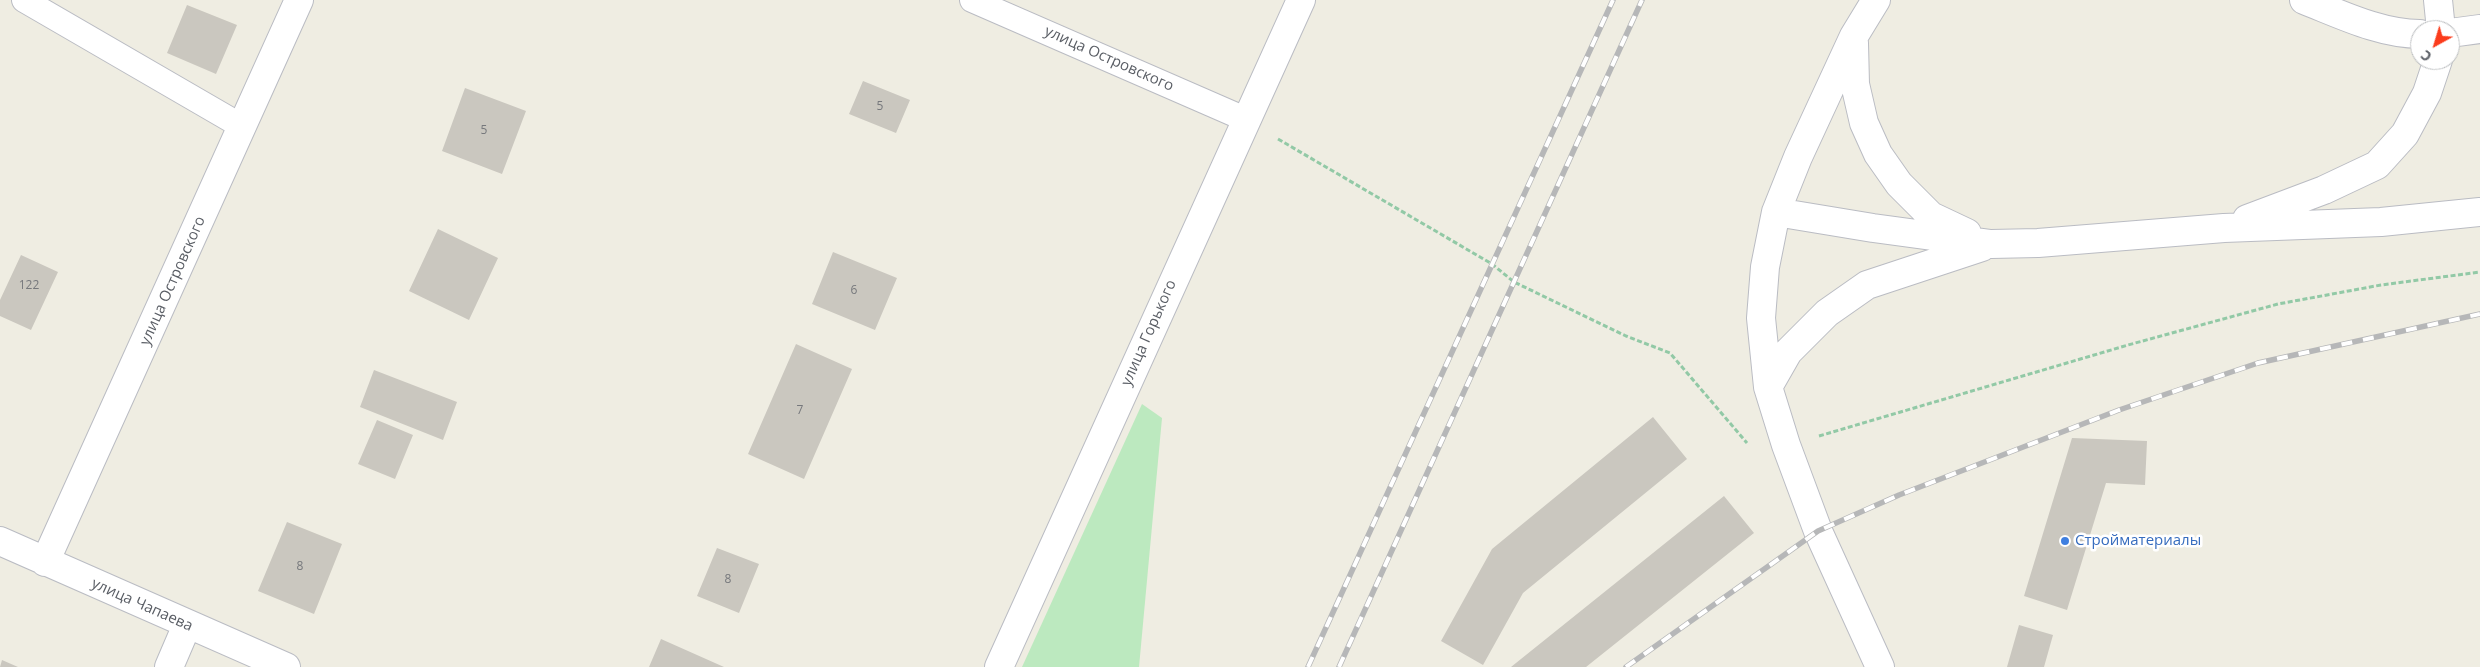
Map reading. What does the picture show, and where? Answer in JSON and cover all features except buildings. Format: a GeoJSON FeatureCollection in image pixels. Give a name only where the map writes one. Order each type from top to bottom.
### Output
{"type":"FeatureCollection","features":[{"type":"Feature","properties":{"kind":"street","name":"улица Островского"},"geometry":{"type":"LineString","coordinates":[[45,562],[299,0]]}},
{"type":"Feature","properties":{"kind":"street","name":"улица Горького"},"geometry":{"type":"LineString","coordinates":[[999,667],[1245,119],[1301,0]]}},
{"type":"Feature","properties":{"kind":"street"},"geometry":{"type":"LineString","coordinates":[[1876,0],[1854,36],[1798,157],[1776,212],[1765,267],[1761,318],[1768,387],[1786,445],[1818,531],[1880,667]]}},
{"type":"Feature","properties":{"kind":"street"},"geometry":{"type":"LineString","coordinates":[[2304,0],[2355,20],[2403,34],[2410,34]]}},
{"type":"Feature","properties":{"kind":"street"},"geometry":{"type":"LineString","coordinates":[[2438,0],[2440,20]]}},
{"type":"Feature","properties":{"kind":"street"},"geometry":{"type":"LineString","coordinates":[[2460,32],[2480,29]]}},
{"type":"Feature","properties":{"kind":"street"},"geometry":{"type":"LineString","coordinates":[[1854,36],[1855,84],[1864,123],[1878,154],[1899,184],[1931,216],[1991,244]]}},
{"type":"Feature","properties":{"kind":"street"},"geometry":{"type":"LineString","coordinates":[[2224,228],[2324,190],[2377,165],[2405,134],[2427,93],[2435,70]]}},
{"type":"Feature","properties":{"kind":"street"},"geometry":{"type":"LineString","coordinates":[[1776,212],[1873,228],[1991,244],[2038,243],[2224,228],[2381,222],[2480,212]]}},
{"type":"Feature","properties":{"kind":"street"},"geometry":{"type":"LineString","coordinates":[[1768,387],[1788,352],[1827,313],[1867,285],[1991,244]]}},
{"type":"Feature","properties":{"kind":"street","name":"улица Чапаева"},"geometry":{"type":"LineString","coordinates":[[0,541],[286,667]]}},
{"type":"Feature","properties":{"kind":"street"},"geometry":{"type":"LineString","coordinates":[[168,667],[187,625]]}},
{"type":"Feature","properties":{"kind":"lane"},"geometry":{"type":"LineString","coordinates":[[24,0],[243,127]]}},
{"type":"Feature","properties":{"kind":"lane","name":"улица Островского"},"geometry":{"type":"LineString","coordinates":[[972,0],[1245,119]]}},
{"type":"Feature","properties":{"kind":"path"},"geometry":{"type":"LineString","coordinates":[[1245,119],[1492,264],[1514,282],[1626,336],[1670,353],[1752,449]]}},
{"type":"Feature","properties":{"kind":"path"},"geometry":{"type":"LineString","coordinates":[[1786,445],[2128,345],[2278,304],[2380,285],[2480,272]]}},
{"type":"Feature","properties":{"kind":"green space"},"geometry":{"type":"Polygon","coordinates":[[[1142,404],[1162,418],[1139,667],[1022,667],[1142,404]]]}},
{"type":"Feature","properties":{"kind":"railway"},"geometry":{"type":"LineString","coordinates":[[1308,667],[1613,0]]}},
{"type":"Feature","properties":{"kind":"railway"},"geometry":{"type":"LineString","coordinates":[[1339,667],[1642,0]]}},
{"type":"Feature","properties":{"kind":"railway"},"geometry":{"type":"LineString","coordinates":[[1626,667],[1818,531],[1899,495],[2119,410],[2258,363],[2480,314]]}},
{"type":"Feature","properties":{"kind":"place","name":"Стройматериалы"},"geometry":{"type":"Point","coordinates":[2065,541]}}]}
